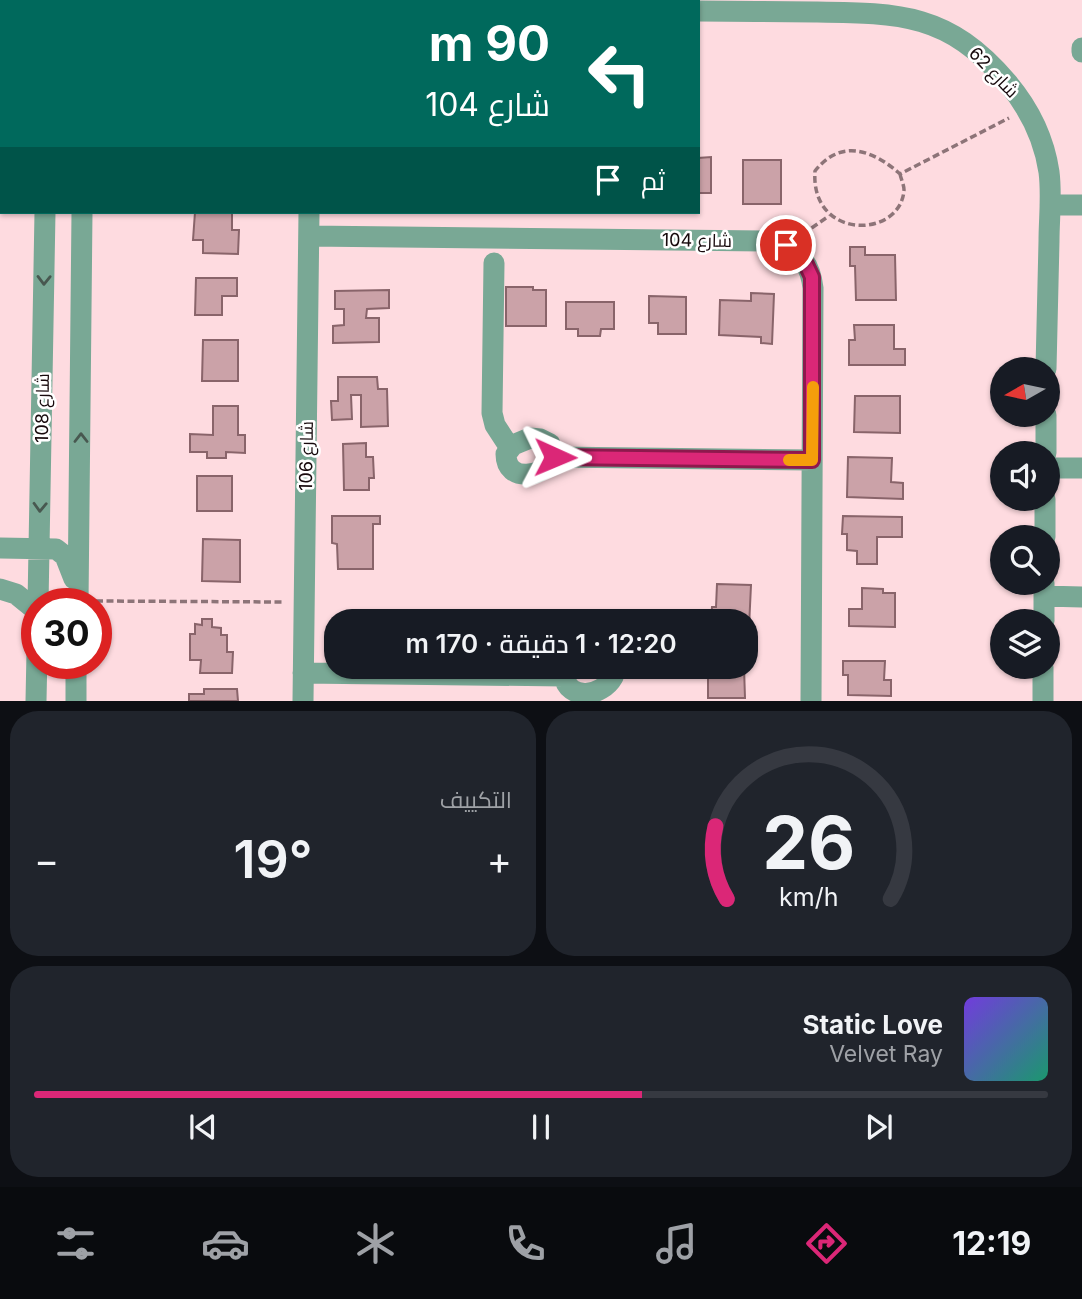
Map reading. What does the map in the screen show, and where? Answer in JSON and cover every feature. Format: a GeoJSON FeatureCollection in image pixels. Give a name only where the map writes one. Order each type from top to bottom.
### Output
{"type":"FeatureCollection","features":[{"type":"Feature","properties":{"kind":"street","name":"شارع 62"},"geometry":{"type":"LineString","coordinates":[[700,11],[771,6],[890,14],[926,23],[961,40],[992,65],[1027,109],[1046,158],[1049,205],[1046,357]]}},
{"type":"Feature","properties":{"kind":"street"},"geometry":{"type":"LineString","coordinates":[[1049,205],[1082,205]]}},
{"type":"Feature","properties":{"kind":"street","name":"شارع 108"},"geometry":{"type":"LineString","coordinates":[[38,588],[45,214]]}},
{"type":"Feature","properties":{"kind":"street"},"geometry":{"type":"LineString","coordinates":[[78,588],[82,214]]}},
{"type":"Feature","properties":{"kind":"street","name":"شارع 106"},"geometry":{"type":"LineString","coordinates":[[303,701],[309,214]]}},
{"type":"Feature","properties":{"kind":"street","name":"شارع 104"},"geometry":{"type":"LineString","coordinates":[[309,236],[766,241],[786,245]]}},
{"type":"Feature","properties":{"kind":"street"},"geometry":{"type":"LineString","coordinates":[[786,245],[803,258],[812,277],[811,701]]}},
{"type":"Feature","properties":{"kind":"street"},"geometry":{"type":"LineString","coordinates":[[494,263],[492,413],[495,425],[509,448],[506,462],[512,470],[524,474],[544,471],[555,457]]}},
{"type":"Feature","properties":{"kind":"street"},"geometry":{"type":"LineString","coordinates":[[509,448],[524,440],[540,439],[551,444],[555,457]]}},
{"type":"Feature","properties":{"kind":"street"},"geometry":{"type":"LineString","coordinates":[[555,457],[812,460]]}},
{"type":"Feature","properties":{"kind":"street"},"geometry":{"type":"LineString","coordinates":[[1060,468],[1082,468]]}},
{"type":"Feature","properties":{"kind":"street"},"geometry":{"type":"LineString","coordinates":[[0,548],[56,549],[65,556],[75,588]]}},
{"type":"Feature","properties":{"kind":"street"},"geometry":{"type":"LineString","coordinates":[[0,589],[21,598]]}},
{"type":"Feature","properties":{"kind":"street"},"geometry":{"type":"LineString","coordinates":[[1060,593],[1082,597]]}},
{"type":"Feature","properties":{"kind":"street"},"geometry":{"type":"LineString","coordinates":[[303,673],[324,673]]}},
{"type":"Feature","properties":{"kind":"street"},"geometry":{"type":"LineString","coordinates":[[36,679],[36,701]]}},
{"type":"Feature","properties":{"kind":"street"},"geometry":{"type":"LineString","coordinates":[[75,701],[76,679]]}},
{"type":"Feature","properties":{"kind":"street"},"geometry":{"type":"LineString","coordinates":[[568,679],[570,690],[590,695],[602,691],[612,679]]}},
{"type":"Feature","properties":{"kind":"street"},"geometry":{"type":"LineString","coordinates":[[1042,701],[1043,679]]}},
{"type":"Feature","properties":{"kind":"path"},"geometry":{"type":"LineString","coordinates":[[900,174],[1027,109]]}},
{"type":"Feature","properties":{"kind":"path"},"geometry":{"type":"LineString","coordinates":[[853,150],[875,156],[900,174],[904,190],[898,210],[889,218],[870,225],[838,221],[829,216],[819,203],[814,179],[815,171],[827,158],[853,150]]}},
{"type":"Feature","properties":{"kind":"path"},"geometry":{"type":"LineString","coordinates":[[786,245],[829,216]]}},
{"type":"Feature","properties":{"kind":"path"},"geometry":{"type":"LineString","coordinates":[[112,599],[304,602]]}},
{"type":"Feature","properties":{"kind":"building"},"geometry":{"type":"Polygon","coordinates":[[[711,157],[711,193],[700,193],[700,158],[711,157]]]}},
{"type":"Feature","properties":{"kind":"building"},"geometry":{"type":"Polygon","coordinates":[[[743,160],[781,160],[781,204],[743,204],[743,160]]]}},
{"type":"Feature","properties":{"kind":"building"},"geometry":{"type":"Polygon","coordinates":[[[195,214],[232,214],[232,230],[239,230],[238,254],[203,253],[203,240],[193,240],[195,214]]]}},
{"type":"Feature","properties":{"kind":"building"},"geometry":{"type":"Polygon","coordinates":[[[850,247],[865,247],[865,255],[895,255],[896,300],[856,300],[855,266],[850,266],[850,247]]]}},
{"type":"Feature","properties":{"kind":"building"},"geometry":{"type":"Polygon","coordinates":[[[196,278],[237,278],[237,296],[222,296],[222,315],[195,315],[196,278]]]}},
{"type":"Feature","properties":{"kind":"building"},"geometry":{"type":"Polygon","coordinates":[[[506,287],[546,290],[546,326],[506,326],[506,287]]]}},
{"type":"Feature","properties":{"kind":"building"},"geometry":{"type":"Polygon","coordinates":[[[389,290],[389,308],[367,309],[366,318],[379,318],[379,342],[333,343],[333,326],[344,325],[344,309],[335,309],[335,291],[389,290]]]}},
{"type":"Feature","properties":{"kind":"building"},"geometry":{"type":"Polygon","coordinates":[[[751,293],[774,294],[772,344],[761,343],[761,337],[719,335],[720,300],[751,301],[751,293]]]}},
{"type":"Feature","properties":{"kind":"building"},"geometry":{"type":"Polygon","coordinates":[[[649,296],[686,297],[686,334],[658,334],[658,323],[649,323],[649,296]]]}},
{"type":"Feature","properties":{"kind":"building"},"geometry":{"type":"Polygon","coordinates":[[[566,302],[614,302],[614,329],[601,329],[600,336],[578,336],[578,329],[566,329],[566,302]]]}},
{"type":"Feature","properties":{"kind":"building"},"geometry":{"type":"Polygon","coordinates":[[[854,325],[894,325],[894,349],[905,349],[905,365],[849,365],[849,340],[855,340],[854,325]]]}},
{"type":"Feature","properties":{"kind":"building"},"geometry":{"type":"Polygon","coordinates":[[[203,340],[238,340],[238,381],[202,381],[203,340]]]}},
{"type":"Feature","properties":{"kind":"building"},"geometry":{"type":"Polygon","coordinates":[[[338,377],[377,377],[378,389],[387,389],[388,426],[361,427],[361,395],[351,395],[352,419],[332,420],[331,401],[338,401],[338,377]]]}},
{"type":"Feature","properties":{"kind":"building"},"geometry":{"type":"Polygon","coordinates":[[[855,396],[900,396],[900,433],[854,432],[855,396]]]}},
{"type":"Feature","properties":{"kind":"building"},"geometry":{"type":"Polygon","coordinates":[[[213,406],[238,406],[238,435],[245,435],[245,453],[226,452],[226,458],[207,458],[207,452],[190,452],[190,434],[213,435],[213,406]]]}},
{"type":"Feature","properties":{"kind":"building"},"geometry":{"type":"Polygon","coordinates":[[[366,443],[366,457],[373,457],[374,478],[369,478],[369,490],[344,490],[343,444],[366,443]]]}},
{"type":"Feature","properties":{"kind":"building"},"geometry":{"type":"Polygon","coordinates":[[[848,457],[892,458],[891,482],[903,483],[903,499],[847,497],[848,457]]]}},
{"type":"Feature","properties":{"kind":"building"},"geometry":{"type":"Polygon","coordinates":[[[197,476],[232,476],[232,511],[197,511],[197,476]]]}},
{"type":"Feature","properties":{"kind":"building"},"geometry":{"type":"Polygon","coordinates":[[[332,516],[380,516],[380,524],[373,524],[373,569],[338,569],[337,544],[332,543],[332,516]]]}},
{"type":"Feature","properties":{"kind":"building"},"geometry":{"type":"Polygon","coordinates":[[[843,516],[902,517],[902,537],[877,537],[877,564],[857,564],[857,551],[847,550],[847,534],[842,534],[843,516]]]}},
{"type":"Feature","properties":{"kind":"building"},"geometry":{"type":"Polygon","coordinates":[[[203,539],[240,540],[240,582],[202,581],[203,539]]]}},
{"type":"Feature","properties":{"kind":"building"},"geometry":{"type":"Polygon","coordinates":[[[717,584],[751,585],[750,609],[712,609],[716,607],[717,584]]]}},
{"type":"Feature","properties":{"kind":"building"},"geometry":{"type":"Polygon","coordinates":[[[862,588],[883,589],[883,593],[895,593],[895,627],[849,626],[849,609],[862,609],[862,588]]]}},
{"type":"Feature","properties":{"kind":"building"},"geometry":{"type":"Polygon","coordinates":[[[202,619],[212,619],[212,627],[221,628],[221,635],[227,635],[227,652],[233,652],[232,673],[200,673],[201,660],[190,660],[190,634],[195,634],[195,624],[202,625],[202,619]]]}},
{"type":"Feature","properties":{"kind":"building"},"geometry":{"type":"Polygon","coordinates":[[[843,661],[885,661],[884,680],[891,680],[891,696],[848,695],[848,675],[843,675],[843,661]]]}},
{"type":"Feature","properties":{"kind":"building"},"geometry":{"type":"Polygon","coordinates":[[[708,679],[744,679],[745,698],[708,698],[708,679]]]}},
{"type":"Feature","properties":{"kind":"building"},"geometry":{"type":"Polygon","coordinates":[[[204,689],[237,689],[238,701],[189,701],[189,694],[204,694],[204,689]]]}},
{"type":"Feature","properties":{"kind":"slow traffic"},"geometry":{"type":"LineString","coordinates":[[789,460],[812,460],[813,387]]}},
{"type":"Feature","properties":{"kind":"route"},"geometry":{"type":"LineString","coordinates":[[555,457],[812,460],[812,277],[803,258],[786,245]]}}]}
